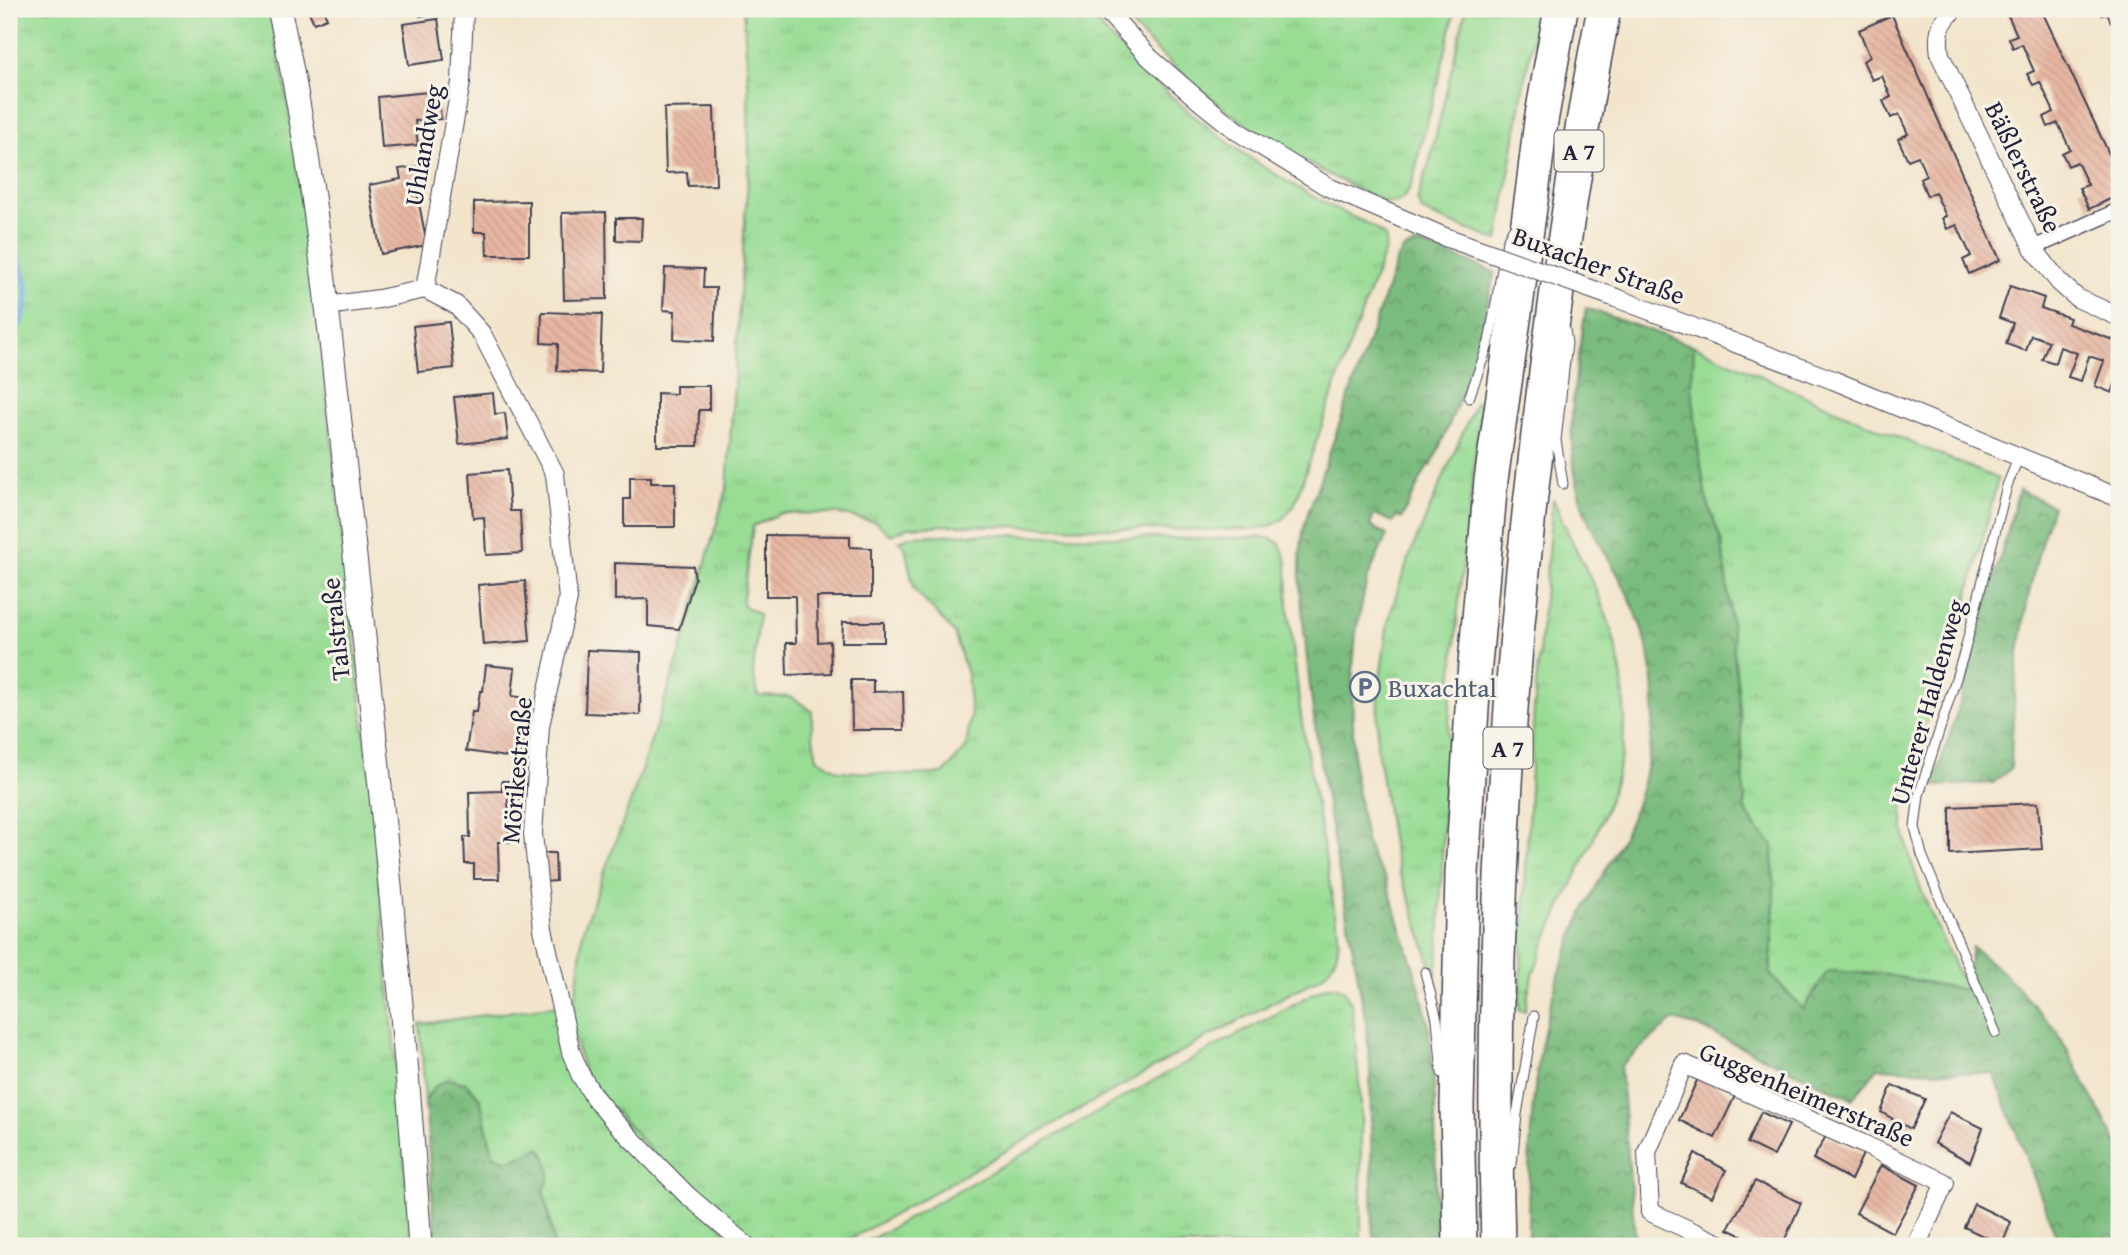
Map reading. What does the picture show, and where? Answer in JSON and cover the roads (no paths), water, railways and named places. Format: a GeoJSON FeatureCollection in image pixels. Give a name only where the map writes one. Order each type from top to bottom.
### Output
{"type":"FeatureCollection","features":[{"type":"Feature","properties":{"kind":"highway","name":"A 7"},"geometry":{"type":"LineString","coordinates":[[1460,1246],[1449,1094],[1474,676],[1491,480],[1541,121],[1562,9]]}},
{"type":"Feature","properties":{"kind":"highway","name":"A 7"},"geometry":{"type":"LineString","coordinates":[[1498,1246],[1498,916],[1511,695],[1531,482],[1557,293],[1604,9]]}},
{"type":"Feature","properties":{"kind":"street","name":"Talstraße"},"geometry":{"type":"LineString","coordinates":[[279,9],[303,130],[326,306],[397,944],[420,1246]]}},
{"type":"Feature","properties":{"kind":"street","name":"Uhlandweg"},"geometry":{"type":"LineString","coordinates":[[425,289],[461,82],[464,9]]}},
{"type":"Feature","properties":{"kind":"street","name":"Buxacher Straße"},"geometry":{"type":"LineString","coordinates":[[1105,9],[1150,58],[1237,131],[1328,187],[1445,237],[1833,380],[2119,498]]}},
{"type":"Feature","properties":{"kind":"street","name":"Bäßlerstraße"},"geometry":{"type":"LineString","coordinates":[[1954,9],[1943,20],[1937,37],[1940,55],[2033,248],[2059,282],[2077,298],[2119,317]]}},
{"type":"Feature","properties":{"kind":"street"},"geometry":{"type":"LineString","coordinates":[[2033,248],[2119,209]]}},
{"type":"Feature","properties":{"kind":"street"},"geometry":{"type":"LineString","coordinates":[[326,306],[425,289]]}},
{"type":"Feature","properties":{"kind":"street","name":"Mörikestraße"},"geometry":{"type":"LineString","coordinates":[[425,289],[456,305],[482,334],[555,474],[568,599],[540,726],[533,834],[543,929],[570,1052],[594,1097],[614,1121],[687,1195],[747,1246]]}},
{"type":"Feature","properties":{"kind":"street","name":"Guggenheimerstraße"},"geometry":{"type":"LineString","coordinates":[[1724,1246],[1650,1213],[1647,1152],[1684,1064],[1945,1183],[1916,1246]]}},
{"type":"Feature","properties":{"kind":"lane"},"geometry":{"type":"LineString","coordinates":[[1469,398],[1489,342],[1507,241],[1532,194]]}},
{"type":"Feature","properties":{"kind":"lane"},"geometry":{"type":"LineString","coordinates":[[1557,293],[1567,343],[1556,440],[1563,484]]}},
{"type":"Feature","properties":{"kind":"lane","name":"Unterer Haldenweg"},"geometry":{"type":"LineString","coordinates":[[1996,1033],[1922,855],[1915,827],[1923,778],[1964,653],[2007,486],[2018,457]]}},
{"type":"Feature","properties":{"kind":"lane"},"geometry":{"type":"LineString","coordinates":[[1425,972],[1437,1019],[1449,1094]]}},
{"type":"Feature","properties":{"kind":"lane"},"geometry":{"type":"LineString","coordinates":[[1497,1205],[1512,1166],[1517,1114],[1534,1016]]}},
{"type":"Feature","properties":{"kind":"waterway"},"geometry":{"type":"LineString","coordinates":[[9,238],[21,266],[27,290],[24,314],[9,341]]}},
{"type":"Feature","properties":{"kind":"place","name":"Buxachtal"},"geometry":{"type":"Point","coordinates":[1365,687]}}]}
